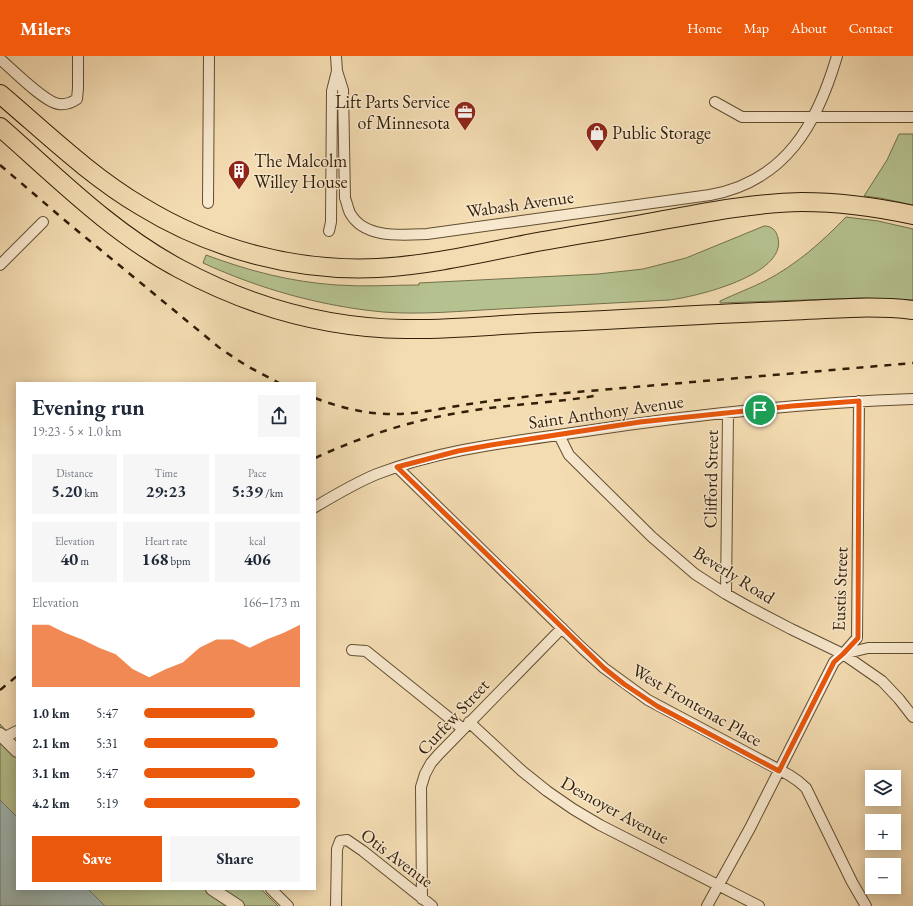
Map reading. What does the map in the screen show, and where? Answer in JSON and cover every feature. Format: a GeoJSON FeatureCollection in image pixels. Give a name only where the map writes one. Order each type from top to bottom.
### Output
{"type":"FeatureCollection","features":[{"type":"Feature","properties":{"kind":"highway"},"geometry":{"type":"LineString","coordinates":[[0,94],[78,161],[144,209],[187,230],[233,248],[267,258],[297,264],[357,268],[410,265],[757,205],[806,202],[852,205],[893,210],[913,215]]}},
{"type":"Feature","properties":{"kind":"highway"},"geometry":{"type":"LineString","coordinates":[[0,127],[91,208],[127,235],[165,260],[191,275],[227,292],[301,316],[372,327],[433,329],[728,313],[862,308],[913,310]]}},
{"type":"Feature","properties":{"kind":"street"},"geometry":{"type":"LineString","coordinates":[[0,59],[47,100],[58,104],[68,104],[77,100],[78,56]]}},
{"type":"Feature","properties":{"kind":"street"},"geometry":{"type":"LineString","coordinates":[[208,203],[209,56]]}},
{"type":"Feature","properties":{"kind":"street"},"geometry":{"type":"LineString","coordinates":[[329,231],[331,222],[332,90],[336,71],[336,56]]}},
{"type":"Feature","properties":{"kind":"street","name":"Wabash Avenue"},"geometry":{"type":"LineString","coordinates":[[336,71],[343,90],[345,198],[350,214],[360,225],[372,230],[393,235],[427,234],[726,192],[752,182],[775,166],[796,144],[813,118],[824,93],[837,56]]}},
{"type":"Feature","properties":{"kind":"street"},"geometry":{"type":"LineString","coordinates":[[715,102],[742,117],[913,117]]}},
{"type":"Feature","properties":{"kind":"street"},"geometry":{"type":"LineString","coordinates":[[0,265],[43,222]]}},
{"type":"Feature","properties":{"kind":"street","name":"Saint Anthony Avenue"},"geometry":{"type":"LineString","coordinates":[[316,507],[353,485],[397,467],[458,451],[640,422],[792,406],[859,401],[913,400]]}},
{"type":"Feature","properties":{"kind":"street","name":"Eustis Street"},"geometry":{"type":"LineString","coordinates":[[707,906],[750,828],[834,662],[858,638],[859,401]]}},
{"type":"Feature","properties":{"kind":"street","name":"Clifford Street"},"geometry":{"type":"LineString","coordinates":[[726,594],[728,413]]}},
{"type":"Feature","properties":{"kind":"street","name":"Beverly Road"},"geometry":{"type":"LineString","coordinates":[[558,435],[569,455],[652,537],[695,574],[726,594],[791,629],[843,654],[882,681],[899,698],[913,717]]}},
{"type":"Feature","properties":{"kind":"street","name":"West Frontenac Place"},"geometry":{"type":"LineString","coordinates":[[397,467],[604,668],[648,700],[798,781],[806,788],[852,882],[866,906]]}},
{"type":"Feature","properties":{"kind":"street","name":"Curfew Street"},"geometry":{"type":"LineString","coordinates":[[422,899],[420,796],[425,774],[431,763],[562,628]]}},
{"type":"Feature","properties":{"kind":"street"},"geometry":{"type":"LineString","coordinates":[[843,654],[868,648],[913,648]]}},
{"type":"Feature","properties":{"kind":"street","name":"Desnoyer Avenue"},"geometry":{"type":"LineString","coordinates":[[352,650],[366,651],[466,726],[547,791],[573,809],[600,825],[759,906]]}},
{"type":"Feature","properties":{"kind":"street"},"geometry":{"type":"LineString","coordinates":[[2,736],[16,732]]}},
{"type":"Feature","properties":{"kind":"street"},"geometry":{"type":"LineString","coordinates":[[2,736],[16,750]]}},
{"type":"Feature","properties":{"kind":"street","name":"Otis Avenue"},"geometry":{"type":"LineString","coordinates":[[336,906],[337,849],[340,841],[347,840],[432,906]]}},
{"type":"Feature","properties":{"kind":"street"},"geometry":{"type":"LineString","coordinates":[[214,890],[238,906]]}},
{"type":"Feature","properties":{"kind":"street"},"geometry":{"type":"LineString","coordinates":[[272,890],[288,906]]}},
{"type":"Feature","properties":{"kind":"green space"},"geometry":{"type":"Polygon","coordinates":[[[899,134],[913,134],[913,205],[864,196],[887,160],[899,134]]]}},
{"type":"Feature","properties":{"kind":"green space"},"geometry":{"type":"Polygon","coordinates":[[[846,217],[878,221],[913,229],[913,300],[860,298],[720,303],[720,301],[765,281],[787,268],[818,244],[846,217]]]}},
{"type":"Feature","properties":{"kind":"green space"},"geometry":{"type":"Polygon","coordinates":[[[764,226],[773,229],[778,238],[777,251],[768,263],[754,273],[737,282],[717,289],[669,300],[442,312],[383,312],[313,301],[246,281],[203,263],[206,255],[270,275],[320,284],[347,286],[419,285],[419,283],[598,274],[643,269],[686,258],[764,226]]]}},
{"type":"Feature","properties":{"kind":"green space"},"geometry":{"type":"Polygon","coordinates":[[[0,724],[16,741],[16,822],[0,807],[0,724]]]}},
{"type":"Feature","properties":{"kind":"green space"},"geometry":{"type":"Polygon","coordinates":[[[86,890],[262,890],[278,906],[102,906],[86,890]]]}},
{"type":"Feature","properties":{"kind":"water"},"geometry":{"type":"Polygon","coordinates":[[[0,800],[16,816],[16,890],[89,890],[105,906],[0,906],[0,800]]]}},
{"type":"Feature","properties":{"kind":"railway"},"geometry":{"type":"LineString","coordinates":[[0,165],[221,349],[247,366],[277,382]]}},
{"type":"Feature","properties":{"kind":"railway"},"geometry":{"type":"LineString","coordinates":[[316,398],[341,407],[359,411],[403,414],[496,400],[542,395],[913,363]]}},
{"type":"Feature","properties":{"kind":"railway"},"geometry":{"type":"LineString","coordinates":[[316,458],[372,435],[430,418],[485,409],[594,396]]}},
{"type":"Feature","properties":{"kind":"railway"},"geometry":{"type":"LineString","coordinates":[[0,690],[16,677]]}},
{"type":"Feature","properties":{"kind":"place","name":"Lift Parts Service of Minnesota"},"geometry":{"type":"Point","coordinates":[465,132]}},
{"type":"Feature","properties":{"kind":"place","name":"Public Storage"},"geometry":{"type":"Point","coordinates":[597,152]}},
{"type":"Feature","properties":{"kind":"place","name":"The Malcolm Willey House"},"geometry":{"type":"Point","coordinates":[239,190]}},
{"type":"Feature","properties":{"kind":"route"},"geometry":{"type":"LineString","coordinates":[[859,401],[858,638],[834,662],[779,771],[657,706],[624,684],[604,668],[562,628],[397,467],[458,451],[491,445],[640,422],[760,410],[859,401]]}}]}
